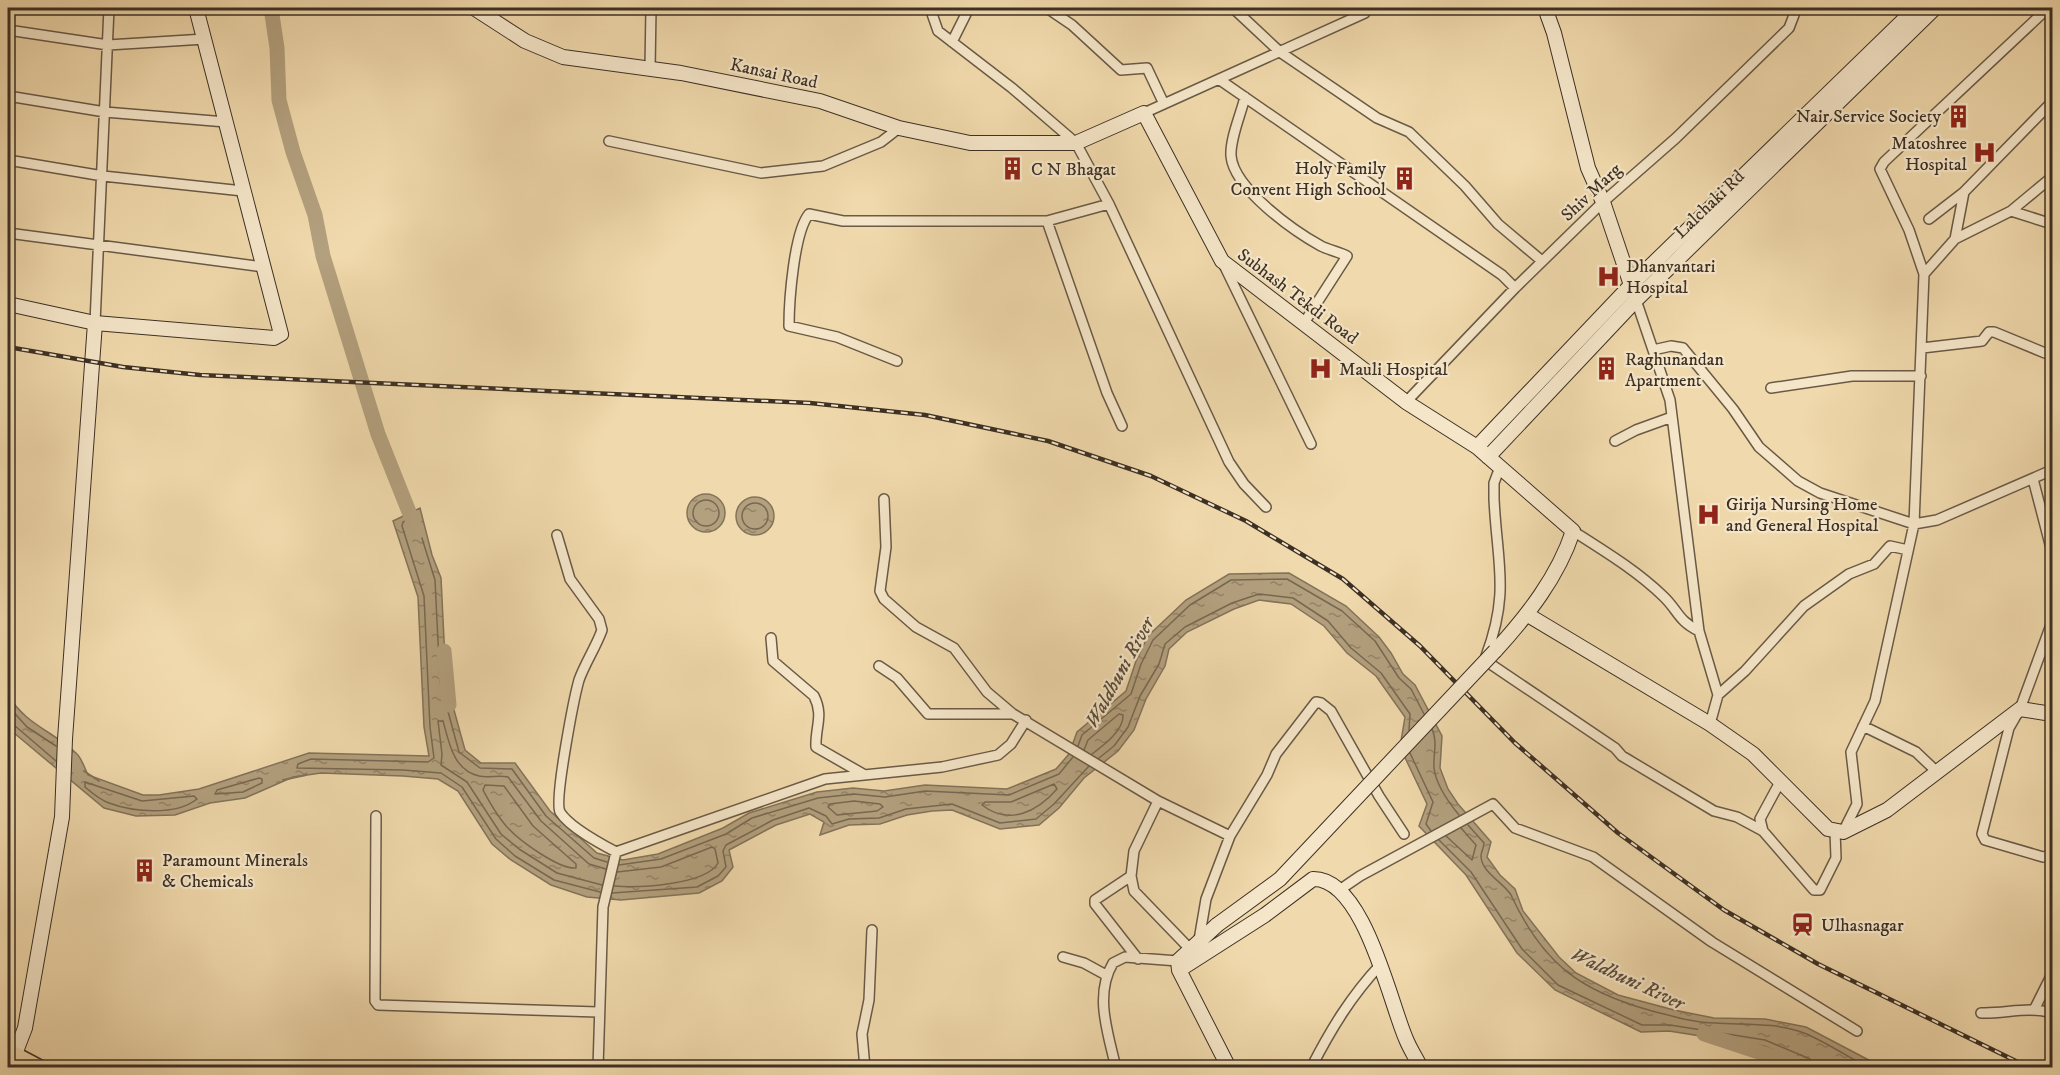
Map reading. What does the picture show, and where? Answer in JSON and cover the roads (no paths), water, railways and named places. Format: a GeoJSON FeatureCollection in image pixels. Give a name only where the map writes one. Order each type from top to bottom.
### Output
{"type":"FeatureCollection","features":[{"type":"Feature","properties":{"kind":"main road"},"geometry":{"type":"LineString","coordinates":[[10,1056],[40,1068]]}},
{"type":"Feature","properties":{"kind":"street"},"geometry":{"type":"LineString","coordinates":[[10,8],[8,30],[108,45],[205,39]]}},
{"type":"Feature","properties":{"kind":"street"},"geometry":{"type":"LineString","coordinates":[[10,1056],[25,1028],[62,817],[65,739],[100,247],[109,8]]}},
{"type":"Feature","properties":{"kind":"street"},"geometry":{"type":"LineString","coordinates":[[8,304],[95,323],[279,337],[281,330],[196,8]]}},
{"type":"Feature","properties":{"kind":"street","name":"Kansai Road"},"geometry":{"type":"LineString","coordinates":[[474,8],[525,41],[563,57],[650,69],[820,101],[899,128],[970,143],[1076,143]]}},
{"type":"Feature","properties":{"kind":"street"},"geometry":{"type":"LineString","coordinates":[[650,69],[651,8]]}},
{"type":"Feature","properties":{"kind":"street"},"geometry":{"type":"LineString","coordinates":[[930,8],[938,31],[1076,143],[1109,204],[1224,452],[1244,484],[1266,507]]}},
{"type":"Feature","properties":{"kind":"street"},"geometry":{"type":"LineString","coordinates":[[952,42],[969,8]]}},
{"type":"Feature","properties":{"kind":"street"},"geometry":{"type":"LineString","coordinates":[[1047,8],[1072,25],[1121,70],[1147,68],[1164,104]]}},
{"type":"Feature","properties":{"kind":"street"},"geometry":{"type":"LineString","coordinates":[[1233,8],[1280,52],[1377,117],[1409,132],[1465,186],[1498,224],[1542,261]]}},
{"type":"Feature","properties":{"kind":"street"},"geometry":{"type":"LineString","coordinates":[[1076,143],[1365,13],[1361,8]]}},
{"type":"Feature","properties":{"kind":"street"},"geometry":{"type":"LineString","coordinates":[[1545,8],[1554,33],[1588,168],[1603,202],[1670,400],[1699,631],[1719,695]]}},
{"type":"Feature","properties":{"kind":"street","name":"Shiv Marg"},"geometry":{"type":"LineString","coordinates":[[1406,402],[1542,261],[1603,202],[1676,138],[1789,28],[1794,8]]}},
{"type":"Feature","properties":{"kind":"street","name":"Lalchaki Rd"},"geometry":{"type":"LineString","coordinates":[[1488,457],[1636,300],[1847,83],[1916,14],[1935,8]]}},
{"type":"Feature","properties":{"kind":"street"},"geometry":{"type":"LineString","coordinates":[[1500,467],[1494,483],[1494,499],[1502,596],[1499,618],[1486,656],[1490,663],[1616,748],[1622,756],[1714,811],[1737,817],[1763,831],[1817,891],[1836,858],[1839,831],[1857,804],[1851,752],[1875,701],[1914,524],[1924,273],[1910,230],[1881,169],[1884,162],[2048,8]]}},
{"type":"Feature","properties":{"kind":"street"},"geometry":{"type":"LineString","coordinates":[[1220,80],[1502,274],[1515,288]]}},
{"type":"Feature","properties":{"kind":"street","name":"Lalchaki Rd"},"geometry":{"type":"LineString","coordinates":[[1477,447],[1631,285],[1847,83]]}},
{"type":"Feature","properties":{"kind":"street"},"geometry":{"type":"LineString","coordinates":[[8,96],[105,112],[225,122]]}},
{"type":"Feature","properties":{"kind":"street"},"geometry":{"type":"LineString","coordinates":[[1245,97],[1232,146],[1234,167],[1251,192],[1280,217],[1322,247],[1347,255],[1304,323]]}},
{"type":"Feature","properties":{"kind":"street"},"geometry":{"type":"LineString","coordinates":[[1929,219],[1964,192],[2051,104],[2052,98]]}},
{"type":"Feature","properties":{"kind":"street","name":"Subhash Tekdi Road"},"geometry":{"type":"LineString","coordinates":[[1144,113],[1222,261],[1406,402],[1477,447],[1573,531]]}},
{"type":"Feature","properties":{"kind":"street"},"geometry":{"type":"LineString","coordinates":[[609,141],[761,173],[823,166],[881,142],[899,128]]}},
{"type":"Feature","properties":{"kind":"street"},"geometry":{"type":"LineString","coordinates":[[8,160],[103,176],[243,191]]}},
{"type":"Feature","properties":{"kind":"street"},"geometry":{"type":"LineString","coordinates":[[1924,273],[1955,239],[2011,211],[2052,177]]}},
{"type":"Feature","properties":{"kind":"street"},"geometry":{"type":"LineString","coordinates":[[1955,239],[1964,192]]}},
{"type":"Feature","properties":{"kind":"street"},"geometry":{"type":"LineString","coordinates":[[897,361],[837,337],[789,326],[789,302],[799,240],[809,213],[843,221],[1047,221],[1109,204]]}},
{"type":"Feature","properties":{"kind":"street"},"geometry":{"type":"LineString","coordinates":[[2011,211],[2052,224]]}},
{"type":"Feature","properties":{"kind":"street"},"geometry":{"type":"LineString","coordinates":[[1047,221],[1107,393],[1122,426]]}},
{"type":"Feature","properties":{"kind":"street"},"geometry":{"type":"LineString","coordinates":[[8,233],[264,267]]}},
{"type":"Feature","properties":{"kind":"street"},"geometry":{"type":"LineString","coordinates":[[1222,261],[1311,444]]}},
{"type":"Feature","properties":{"kind":"street"},"geometry":{"type":"LineString","coordinates":[[1922,348],[1982,341],[1989,332],[1994,332],[2045,353]]}},
{"type":"Feature","properties":{"kind":"street"},"geometry":{"type":"LineString","coordinates":[[1653,350],[1671,346],[1683,348],[1733,409],[1759,447],[1798,481],[1820,493],[1914,524],[1937,520],[2052,470]]}},
{"type":"Feature","properties":{"kind":"street"},"geometry":{"type":"LineString","coordinates":[[1771,388],[1852,376],[1921,376]]}},
{"type":"Feature","properties":{"kind":"street"},"geometry":{"type":"LineString","coordinates":[[1615,441],[1636,430],[1672,417]]}},
{"type":"Feature","properties":{"kind":"street"},"geometry":{"type":"LineString","coordinates":[[2033,479],[2052,552]]}},
{"type":"Feature","properties":{"kind":"street"},"geometry":{"type":"LineString","coordinates":[[884,499],[886,547],[881,596],[915,627],[954,648],[987,692],[1013,714],[1043,729],[1111,774],[1158,801],[1230,836]]}},
{"type":"Feature","properties":{"kind":"street"},"geometry":{"type":"LineString","coordinates":[[1178,966],[1195,944],[1217,925],[1280,879],[1528,615],[1567,550],[1573,531],[1630,568],[1665,598],[1680,620],[1699,631]]}},
{"type":"Feature","properties":{"kind":"street"},"geometry":{"type":"LineString","coordinates":[[557,535],[570,579],[599,619],[602,630],[579,679],[562,772],[559,808],[564,817],[615,854]]}},
{"type":"Feature","properties":{"kind":"street"},"geometry":{"type":"LineString","coordinates":[[1710,724],[1719,695],[1745,671],[1803,606],[1849,574],[1874,564],[1890,546],[1908,550]]}},
{"type":"Feature","properties":{"kind":"street"},"geometry":{"type":"LineString","coordinates":[[1528,615],[1710,724],[1753,754],[1828,829],[1839,831],[1887,810],[2020,709],[2052,714]]}},
{"type":"Feature","properties":{"kind":"street"},"geometry":{"type":"LineString","coordinates":[[2050,624],[2052,636]]}},
{"type":"Feature","properties":{"kind":"street"},"geometry":{"type":"LineString","coordinates":[[2050,624],[2020,709],[2009,728],[1982,837],[2043,857],[2052,855]]}},
{"type":"Feature","properties":{"kind":"street"},"geometry":{"type":"LineString","coordinates":[[771,638],[773,661],[814,696],[818,703],[820,724],[816,747],[863,774]]}},
{"type":"Feature","properties":{"kind":"street"},"geometry":{"type":"LineString","coordinates":[[879,666],[897,678],[928,714],[1013,714]]}},
{"type":"Feature","properties":{"kind":"street"},"geometry":{"type":"LineString","coordinates":[[1195,944],[1206,899],[1230,836],[1267,775],[1276,754],[1316,702],[1332,711],[1379,796],[1404,834]]}},
{"type":"Feature","properties":{"kind":"street"},"geometry":{"type":"LineString","coordinates":[[615,854],[825,779],[942,767],[998,754],[1011,744],[1026,720]]}},
{"type":"Feature","properties":{"kind":"street"},"geometry":{"type":"LineString","coordinates":[[1863,726],[1916,752],[1937,772]]}},
{"type":"Feature","properties":{"kind":"street"},"geometry":{"type":"LineString","coordinates":[[1763,831],[1760,819],[1780,782]]}},
{"type":"Feature","properties":{"kind":"street"},"geometry":{"type":"LineString","coordinates":[[1158,801],[1134,851],[1131,876],[1134,891],[1195,944]]}},
{"type":"Feature","properties":{"kind":"street"},"geometry":{"type":"LineString","coordinates":[[1338,891],[1493,804],[1515,828],[1593,857],[1712,942],[1857,1031]]}},
{"type":"Feature","properties":{"kind":"street"},"geometry":{"type":"LineString","coordinates":[[376,816],[375,1001],[378,1005],[598,1012]]}},
{"type":"Feature","properties":{"kind":"street"},"geometry":{"type":"LineString","coordinates":[[598,1068],[603,907],[615,854]]}},
{"type":"Feature","properties":{"kind":"street"},"geometry":{"type":"LineString","coordinates":[[1131,876],[1097,898],[1095,904],[1138,959]]}},
{"type":"Feature","properties":{"kind":"street"},"geometry":{"type":"LineString","coordinates":[[1116,1068],[1105,1024],[1102,989],[1113,963],[1125,957],[1178,966],[1265,915],[1313,879],[1321,879],[1338,891],[1372,941],[1406,1039],[1421,1068]]}},
{"type":"Feature","properties":{"kind":"street"},"geometry":{"type":"LineString","coordinates":[[865,1068],[862,1034],[869,1000],[872,930]]}},
{"type":"Feature","properties":{"kind":"street"},"geometry":{"type":"LineString","coordinates":[[1063,957],[1084,963],[1106,975]]}},
{"type":"Feature","properties":{"kind":"street"},"geometry":{"type":"LineString","coordinates":[[1311,1068],[1337,1017],[1355,991],[1381,964]]}},
{"type":"Feature","properties":{"kind":"street"},"geometry":{"type":"LineString","coordinates":[[1178,966],[1229,1068]]}},
{"type":"Feature","properties":{"kind":"street"},"geometry":{"type":"LineString","coordinates":[[2035,1008],[2052,974]]}},
{"type":"Feature","properties":{"kind":"street"},"geometry":{"type":"LineString","coordinates":[[1980,1013],[2001,1014],[2035,1008],[2052,1012]]}},
{"type":"Feature","properties":{"kind":"water"},"geometry":{"type":"Polygon","coordinates":[[[706,494],[720,499],[725,513],[720,527],[706,532],[692,527],[687,513],[692,499],[706,494]]]}},
{"type":"Feature","properties":{"kind":"water"},"geometry":{"type":"Polygon","coordinates":[[[755,497],[769,502],[774,516],[769,530],[755,535],[741,530],[736,516],[741,502],[755,497]]]}},
{"type":"Feature","properties":{"kind":"water"},"geometry":{"type":"Polygon","coordinates":[[[420,508],[432,555],[441,578],[446,681],[465,750],[481,763],[515,763],[550,811],[597,853],[623,860],[658,854],[723,828],[749,813],[817,792],[853,788],[884,791],[925,785],[1007,789],[1056,769],[1069,754],[1077,732],[1126,691],[1136,661],[1148,636],[1186,600],[1229,574],[1289,573],[1346,606],[1379,637],[1403,674],[1415,685],[1442,736],[1440,768],[1448,789],[1491,842],[1487,857],[1500,875],[1515,889],[1523,911],[1559,957],[1576,973],[1618,995],[1674,1010],[1714,1018],[1765,1019],[1806,1027],[1882,1067],[1814,1067],[1764,1046],[1669,1031],[1641,1032],[1555,990],[1517,953],[1466,875],[1419,826],[1427,804],[1400,747],[1405,717],[1376,676],[1347,653],[1324,626],[1291,604],[1259,600],[1234,609],[1187,632],[1169,649],[1165,666],[1146,699],[1134,730],[1118,751],[1084,778],[1059,808],[1039,825],[1000,829],[952,810],[907,815],[880,824],[849,825],[820,835],[824,822],[810,814],[776,825],[729,850],[733,867],[722,881],[699,893],[621,900],[587,897],[551,885],[511,860],[492,844],[458,791],[438,779],[321,773],[293,777],[245,798],[210,803],[175,815],[136,816],[104,808],[8,728],[8,695],[31,721],[77,754],[88,775],[143,795],[199,789],[309,753],[429,756],[424,727],[418,597],[393,521],[420,508]]]}},
{"type":"Feature","properties":{"kind":"waterway"},"geometry":{"type":"LineString","coordinates":[[271,8],[277,48],[279,100],[293,152],[315,215],[323,256],[378,434],[417,532]]}},
{"type":"Feature","properties":{"kind":"waterway"},"geometry":{"type":"LineString","coordinates":[[444,651],[449,705]]}},
{"type":"Feature","properties":{"kind":"waterway"},"geometry":{"type":"LineString","coordinates":[[84,771],[99,781]]}},
{"type":"Feature","properties":{"kind":"waterway"},"geometry":{"type":"LineString","coordinates":[[283,780],[306,775]]}},
{"type":"Feature","properties":{"kind":"waterway","name":"Waldhuni River"},"geometry":{"type":"LineString","coordinates":[[1704,1034],[1807,1068]]}},
{"type":"Feature","properties":{"kind":"railway"},"geometry":{"type":"LineString","coordinates":[[8,347],[123,367],[200,375],[810,403],[925,415],[1048,441],[1151,476],[1246,521],[1343,579],[1420,646],[1515,743],[1618,833],[1724,910],[1818,964],[2030,1068]]}},
{"type":"Feature","properties":{"kind":"place","name":"Nair Service Society"},"geometry":{"type":"Point","coordinates":[1959,116]}},
{"type":"Feature","properties":{"kind":"place","name":"Matoshree Hospital"},"geometry":{"type":"Point","coordinates":[1985,153]}},
{"type":"Feature","properties":{"kind":"place","name":"C N Bhagat"},"geometry":{"type":"Point","coordinates":[1013,169]}},
{"type":"Feature","properties":{"kind":"place","name":"Holy Family Convent High School"},"geometry":{"type":"Point","coordinates":[1404,178]}},
{"type":"Feature","properties":{"kind":"place","name":"Dhanvantari Hospital"},"geometry":{"type":"Point","coordinates":[1608,276]}},
{"type":"Feature","properties":{"kind":"place","name":"Mauli Hospital"},"geometry":{"type":"Point","coordinates":[1321,369]}},
{"type":"Feature","properties":{"kind":"place","name":"Raghunandan Apartment"},"geometry":{"type":"Point","coordinates":[1607,369]}},
{"type":"Feature","properties":{"kind":"place","name":"Girija Nursing Home and General Hospital"},"geometry":{"type":"Point","coordinates":[1708,514]}},
{"type":"Feature","properties":{"kind":"place","name":"Paramount Minerals & Chemicals"},"geometry":{"type":"Point","coordinates":[144,870]}},
{"type":"Feature","properties":{"kind":"place","name":"Ulhasnagar"},"geometry":{"type":"Point","coordinates":[1803,925]}}]}
